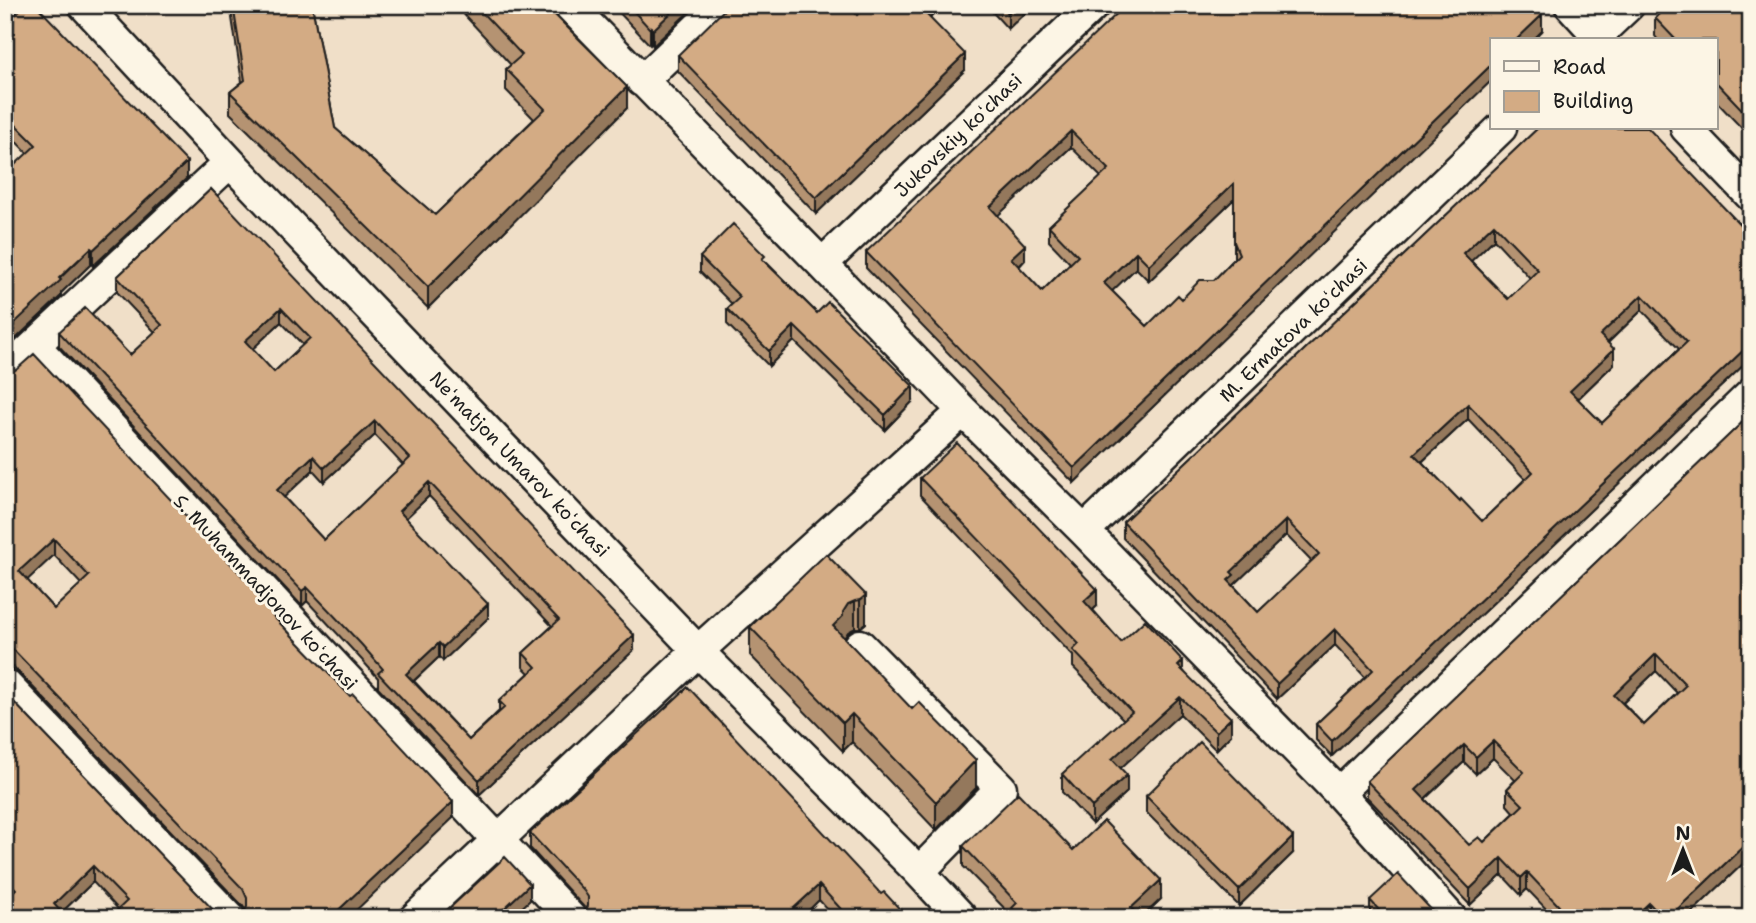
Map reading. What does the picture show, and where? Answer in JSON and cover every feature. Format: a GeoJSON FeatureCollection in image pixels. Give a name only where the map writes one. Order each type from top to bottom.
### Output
{"type":"FeatureCollection","features":[{"type":"Feature","properties":{"kind":"street"},"geometry":{"type":"LineString","coordinates":[[5,13],[13,5]]}},
{"type":"Feature","properties":{"kind":"street","name":"Neʻmatjon Umarov koʻchasi"},"geometry":{"type":"LineString","coordinates":[[84,5],[230,162],[698,651],[919,872],[961,918]]}},
{"type":"Feature","properties":{"kind":"street"},"geometry":{"type":"LineString","coordinates":[[569,5],[1339,793],[1451,918]]}},
{"type":"Feature","properties":{"kind":"street"},"geometry":{"type":"LineString","coordinates":[[642,80],[721,5]]}},
{"type":"Feature","properties":{"kind":"street","name":"Jukovskiy koʻchasi"},"geometry":{"type":"LineString","coordinates":[[822,264],[1094,5]]}},
{"type":"Feature","properties":{"kind":"street"},"geometry":{"type":"LineString","coordinates":[[1570,5],[1597,38],[1629,5]]}},
{"type":"Feature","properties":{"kind":"street","name":"M. Ermatova koʻchasi"},"geometry":{"type":"LineString","coordinates":[[1084,531],[1499,130]]}},
{"type":"Feature","properties":{"kind":"street"},"geometry":{"type":"LineString","coordinates":[[1688,130],[1751,196]]}},
{"type":"Feature","properties":{"kind":"street"},"geometry":{"type":"LineString","coordinates":[[5,373],[230,162]]}},
{"type":"Feature","properties":{"kind":"street","name":"S. Muhammadjonov koʻchasi"},"geometry":{"type":"LineString","coordinates":[[35,346],[571,918]]}},
{"type":"Feature","properties":{"kind":"street"},"geometry":{"type":"LineString","coordinates":[[1339,793],[1751,394]]}},
{"type":"Feature","properties":{"kind":"street"},"geometry":{"type":"LineString","coordinates":[[415,918],[698,651],[963,411]]}},
{"type":"Feature","properties":{"kind":"street"},"geometry":{"type":"LineString","coordinates":[[860,645],[1001,788],[919,872]]}},
{"type":"Feature","properties":{"kind":"street"},"geometry":{"type":"LineString","coordinates":[[9,697],[230,918]]}},
{"type":"Feature","properties":{"kind":"building"},"geometry":{"type":"Polygon","coordinates":[[[25,5],[36,5],[187,162],[93,250],[91,248],[5,332],[5,174],[36,145],[5,114],[5,24],[25,5]]]}},
{"type":"Feature","properties":{"kind":"building"},"geometry":{"type":"Polygon","coordinates":[[[233,5],[312,5],[335,128],[435,215],[545,109],[506,69],[522,55],[475,5],[545,5],[627,87],[428,287],[230,92],[245,80],[233,5]]]}},
{"type":"Feature","properties":{"kind":"building"},"geometry":{"type":"Polygon","coordinates":[[[628,5],[679,5],[653,30],[628,5]]]}},
{"type":"Feature","properties":{"kind":"building"},"geometry":{"type":"Polygon","coordinates":[[[729,5],[848,5],[857,15],[867,5],[926,5],[922,10],[965,54],[816,198],[678,55],[729,5]]]}},
{"type":"Feature","properties":{"kind":"building"},"geometry":{"type":"Polygon","coordinates":[[[1001,5],[1016,5],[1008,13],[1001,5]]]}},
{"type":"Feature","properties":{"kind":"building"},"geometry":{"type":"Polygon","coordinates":[[[1126,5],[1249,5],[1256,13],[1264,5],[1325,5],[1330,11],[1336,5],[1532,5],[1542,15],[1518,38],[1490,38],[1490,66],[1074,468],[866,252],[1126,5]],[[1071,131],[990,207],[1025,245],[1011,258],[1042,291],[1078,256],[1049,226],[1109,169],[1071,131]],[[1234,183],[1149,265],[1136,252],[1104,283],[1147,326],[1178,295],[1182,299],[1200,280],[1214,280],[1239,254],[1234,242],[1234,183]]]}},
{"type":"Feature","properties":{"kind":"building"},"geometry":{"type":"Polygon","coordinates":[[[1668,5],[1751,5],[1751,119],[1718,84],[1718,38],[1674,38],[1655,18],[1668,5]]]}},
{"type":"Feature","properties":{"kind":"building"},"geometry":{"type":"Polygon","coordinates":[[[1536,130],[1650,130],[1751,236],[1751,343],[1332,741],[1316,724],[1373,670],[1335,629],[1277,684],[1123,522],[1536,130]],[[1494,224],[1463,253],[1508,299],[1538,270],[1494,224]],[[1642,295],[1600,335],[1614,349],[1570,391],[1602,423],[1687,342],[1642,295]],[[1468,404],[1414,454],[1482,521],[1533,472],[1468,404]],[[1286,520],[1231,572],[1234,575],[1228,580],[1258,612],[1319,554],[1286,520]]]}},
{"type":"Feature","properties":{"kind":"building"},"geometry":{"type":"Polygon","coordinates":[[[211,189],[634,635],[479,780],[378,673],[383,669],[361,644],[307,587],[302,591],[59,332],[85,308],[130,355],[162,325],[117,277],[211,189]],[[281,308],[245,341],[274,372],[310,338],[281,308]],[[375,421],[324,468],[313,456],[277,490],[324,540],[410,458],[375,421]],[[429,482],[399,511],[488,604],[443,647],[439,643],[406,674],[469,740],[505,707],[499,701],[536,667],[523,653],[559,620],[429,482]]]}},
{"type":"Feature","properties":{"kind":"building"},"geometry":{"type":"Polygon","coordinates":[[[733,224],[765,256],[762,259],[817,313],[828,302],[913,386],[885,415],[794,326],[769,351],[727,309],[740,297],[700,257],[733,224]]]}},
{"type":"Feature","properties":{"kind":"building"},"geometry":{"type":"Polygon","coordinates":[[[34,354],[277,613],[273,616],[350,696],[353,694],[453,802],[330,918],[235,918],[243,914],[247,907],[243,889],[5,641],[5,373],[17,369],[34,354]],[[54,539],[19,571],[54,609],[89,576],[54,539]]]}},
{"type":"Feature","properties":{"kind":"building"},"geometry":{"type":"Polygon","coordinates":[[[1751,414],[1751,839],[1668,918],[1663,918],[1649,903],[1633,918],[1547,918],[1559,906],[1527,872],[1521,878],[1502,858],[1470,889],[1367,781],[1751,414]],[[1656,654],[1614,695],[1644,725],[1686,685],[1656,654]],[[1493,741],[1476,757],[1464,745],[1416,790],[1469,845],[1479,837],[1484,842],[1523,805],[1507,789],[1524,772],[1493,741]]]}},
{"type":"Feature","properties":{"kind":"building"},"geometry":{"type":"Polygon","coordinates":[[[957,443],[1097,589],[1084,601],[1121,642],[1145,620],[1183,661],[1178,666],[1231,718],[1216,732],[1180,697],[1112,759],[1127,775],[1092,807],[1062,774],[1132,712],[1073,650],[1079,644],[920,478],[957,443]]]}},
{"type":"Feature","properties":{"kind":"building"},"geometry":{"type":"Polygon","coordinates":[[[826,554],[866,595],[848,604],[843,616],[833,626],[912,709],[919,702],[976,760],[936,802],[852,714],[843,723],[750,627],[826,554]]]}},
{"type":"Feature","properties":{"kind":"building"},"geometry":{"type":"Polygon","coordinates":[[[688,687],[881,894],[884,892],[908,918],[849,918],[819,885],[783,918],[577,918],[588,906],[588,897],[530,833],[688,687]]]}},
{"type":"Feature","properties":{"kind":"building"},"geometry":{"type":"Polygon","coordinates":[[[5,693],[217,914],[224,918],[109,918],[127,901],[93,866],[54,904],[61,912],[55,918],[5,918],[5,899],[16,889],[5,878],[5,693]]]}},
{"type":"Feature","properties":{"kind":"building"},"geometry":{"type":"Polygon","coordinates":[[[1200,742],[1293,837],[1239,890],[1146,796],[1200,742]]]}},
{"type":"Feature","properties":{"kind":"building"},"geometry":{"type":"Polygon","coordinates":[[[1018,793],[1073,850],[1104,821],[1161,880],[1131,908],[1135,912],[1128,918],[1021,918],[1012,908],[1017,903],[963,846],[1018,793]]]}},
{"type":"Feature","properties":{"kind":"building"},"geometry":{"type":"Polygon","coordinates":[[[505,857],[530,884],[494,918],[439,918],[505,857]]]}},
{"type":"Feature","properties":{"kind":"building"},"geometry":{"type":"Polygon","coordinates":[[[1398,874],[1439,918],[1386,918],[1370,900],[1398,874]]]}}]}
